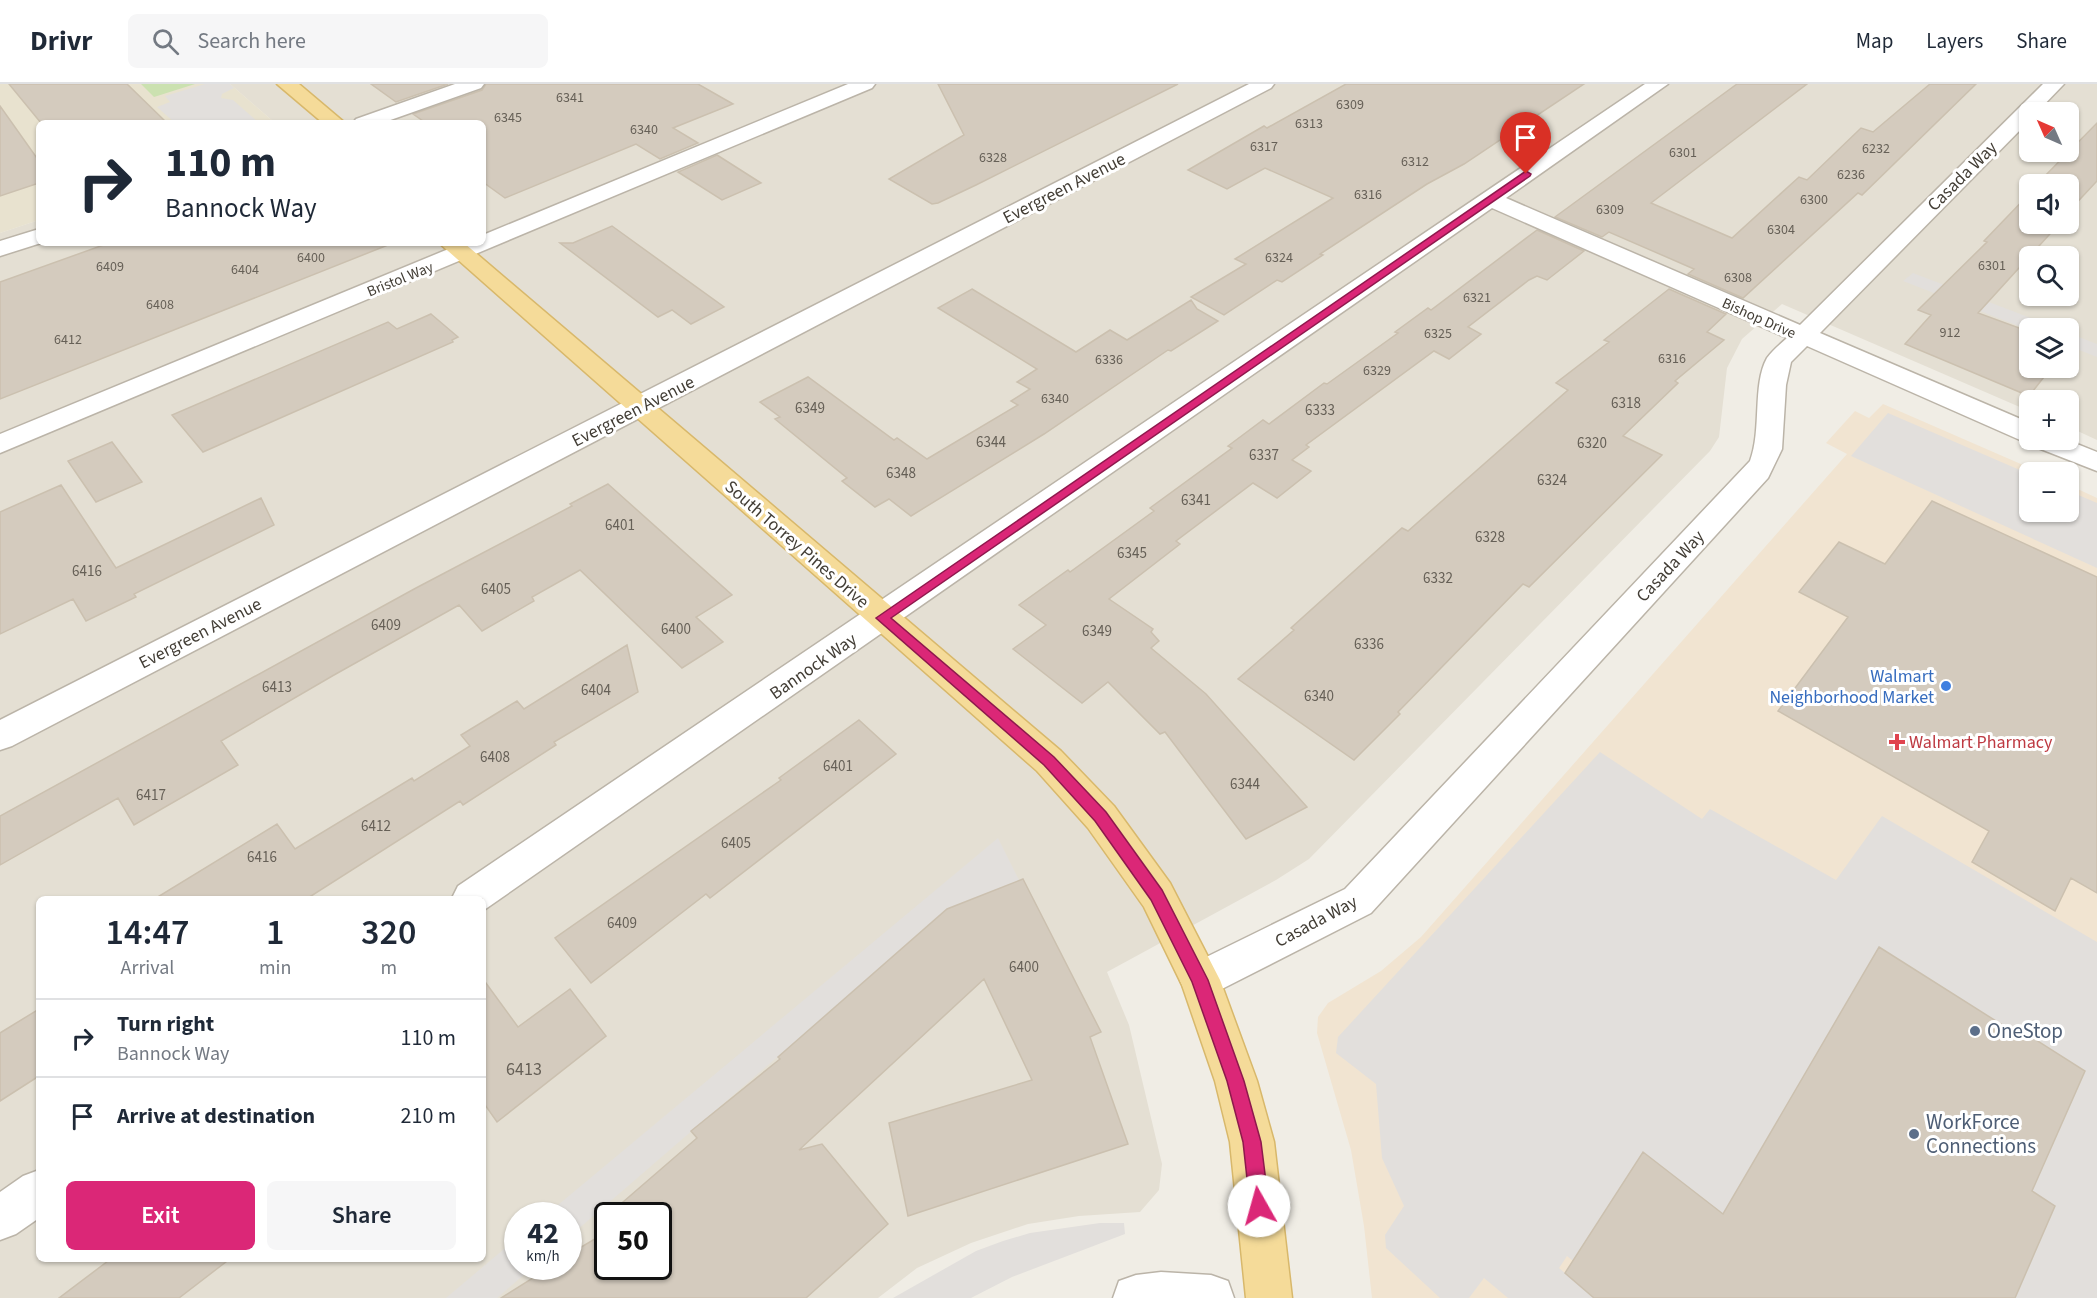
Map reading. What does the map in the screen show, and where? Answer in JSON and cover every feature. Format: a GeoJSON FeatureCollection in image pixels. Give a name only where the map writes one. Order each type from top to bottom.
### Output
{"type":"FeatureCollection","features":[{"type":"Feature","properties":{"kind":"main road"},"geometry":{"type":"LineString","coordinates":[[287,84],[331,120]]}},
{"type":"Feature","properties":{"kind":"main road","name":"South Torrey Pines Drive"},"geometry":{"type":"LineString","coordinates":[[456,248],[1049,761],[1101,817],[1157,895],[1200,980],[1236,1081],[1252,1142],[1269,1298]]}},
{"type":"Feature","properties":{"kind":"street"},"geometry":{"type":"LineString","coordinates":[[372,120],[474,84]]}},
{"type":"Feature","properties":{"kind":"street","name":"Bristol Way"},"geometry":{"type":"LineString","coordinates":[[486,236],[865,84]]}},
{"type":"Feature","properties":{"kind":"street","name":"Evergreen Avenue"},"geometry":{"type":"LineString","coordinates":[[0,736],[1264,84]]}},
{"type":"Feature","properties":{"kind":"street","name":"Bannock Way"},"geometry":{"type":"LineString","coordinates":[[474,896],[1658,84]]}},
{"type":"Feature","properties":{"kind":"street","name":"Casada Way"},"geometry":{"type":"LineString","coordinates":[[1200,980],[1358,902],[1750,480],[1763,463],[1770,444],[1773,375],[1779,360],[2054,84]]}},
{"type":"Feature","properties":{"kind":"street","name":"Bishop Drive"},"geometry":{"type":"LineString","coordinates":[[1489,200],[2019,429]]}},
{"type":"Feature","properties":{"kind":"street"},"geometry":{"type":"LineString","coordinates":[[0,249],[36,237]]}},
{"type":"Feature","properties":{"kind":"street","name":"Bristol Way"},"geometry":{"type":"LineString","coordinates":[[0,444],[456,248]]}},
{"type":"Feature","properties":{"kind":"street"},"geometry":{"type":"LineString","coordinates":[[2068,450],[2097,462]]}},
{"type":"Feature","properties":{"kind":"street"},"geometry":{"type":"LineString","coordinates":[[0,1218],[36,1194]]}},
{"type":"Feature","properties":{"kind":"street"},"geometry":{"type":"LineString","coordinates":[[1136,1298],[1161,1295],[1211,1298]]}},
{"type":"Feature","properties":{"kind":"shaded area"},"geometry":{"type":"Polygon","coordinates":[[[0,84],[230,84],[272,120],[36,120],[36,221],[0,233],[0,84]]]}},
{"type":"Feature","properties":{"kind":"shaded area"},"geometry":{"type":"Polygon","coordinates":[[[205,84],[230,84],[234,88],[222,94],[221,98],[233,100],[256,120],[172,120],[157,107],[170,102],[165,96],[205,84]]]}},
{"type":"Feature","properties":{"kind":"shaded area"},"geometry":{"type":"Polygon","coordinates":[[[230,84],[2097,84],[2097,440],[2079,432],[2079,390],[2019,390],[2019,407],[1782,304],[1742,339],[1727,368],[1719,437],[1710,451],[1309,859],[1276,880],[1107,972],[1129,1025],[1162,1164],[1159,1190],[1140,1212],[1079,1216],[1028,1224],[971,1243],[917,1268],[878,1298],[0,1298],[0,233],[36,221],[36,246],[486,246],[486,120],[272,120],[230,84]]]}},
{"type":"Feature","properties":{"kind":"shaded area"},"geometry":{"type":"Polygon","coordinates":[[[1913,273],[2031,318],[2019,318],[2019,326],[1903,281],[1913,273]]]}},
{"type":"Feature","properties":{"kind":"shaded area"},"geometry":{"type":"Polygon","coordinates":[[[2079,337],[2097,344],[2097,357],[2079,350],[2079,337]]]}},
{"type":"Feature","properties":{"kind":"shaded area"},"geometry":{"type":"Polygon","coordinates":[[[1883,404],[2019,463],[2019,522],[2079,522],[2079,490],[2097,498],[2097,1298],[1372,1298],[1364,1226],[1351,1150],[1317,1033],[1318,1017],[1328,1003],[1381,971],[1421,937],[1847,454],[1826,443],[1855,411],[1869,418],[1883,404]]]}},
{"type":"Feature","properties":{"kind":"shaded area"},"geometry":{"type":"Polygon","coordinates":[[[1888,413],[2019,470],[2019,522],[2079,522],[2079,495],[2097,503],[2097,568],[1851,456],[1888,413]]]}},
{"type":"Feature","properties":{"kind":"shaded area"},"geometry":{"type":"Polygon","coordinates":[[[1600,752],[1702,819],[1710,809],[1836,880],[1882,816],[2097,942],[2097,1298],[2015,1298],[2054,1207],[2032,1191],[2085,1071],[2018,1028],[2015,1032],[2011,1031],[1879,947],[1723,1214],[1643,1152],[1573,1261],[1567,1256],[1559,1268],[1594,1298],[1508,1298],[1484,1278],[1469,1298],[1440,1298],[1386,1248],[1385,1235],[1404,1206],[1382,1158],[1376,1084],[1336,1053],[1338,1037],[1600,752]]]}},
{"type":"Feature","properties":{"kind":"shaded area"},"geometry":{"type":"Polygon","coordinates":[[[998,838],[1019,880],[950,908],[610,1202],[594,1202],[594,1215],[582,1226],[582,1202],[562,1202],[998,838]]]}},
{"type":"Feature","properties":{"kind":"shaded area"},"geometry":{"type":"Polygon","coordinates":[[[1100,1223],[1124,1223],[1125,1234],[1012,1277],[971,1298],[893,1298],[976,1251],[1003,1241],[1030,1233],[1100,1223]]]}},
{"type":"Feature","properties":{"kind":"shaded area"},"geometry":{"type":"Polygon","coordinates":[[[504,1249],[504,1280],[518,1280],[497,1298],[446,1298],[504,1249]]]}},
{"type":"Feature","properties":{"kind":"green space"},"geometry":{"type":"Polygon","coordinates":[[[141,84],[195,84],[154,97],[141,84]]]}},
{"type":"Feature","properties":{"kind":"building"},"geometry":{"type":"Polygon","coordinates":[[[9,84],[127,84],[164,120],[39,120],[9,84]]]}},
{"type":"Feature","properties":{"kind":"building"},"geometry":{"type":"Polygon","coordinates":[[[371,84],[448,84],[396,102],[371,84]]]}},
{"type":"Feature","properties":{"kind":"building"},"geometry":{"type":"Polygon","coordinates":[[[486,84],[698,84],[733,104],[673,128],[698,143],[660,159],[636,144],[505,198],[486,184],[486,120],[422,120],[413,114],[482,90],[486,84]]]}},
{"type":"Feature","properties":{"kind":"building"},"geometry":{"type":"Polygon","coordinates":[[[938,84],[1178,84],[976,185],[932,204],[889,179],[964,135],[938,84]]]}},
{"type":"Feature","properties":{"kind":"building"},"geometry":{"type":"Polygon","coordinates":[[[1346,84],[1584,84],[1464,164],[1427,184],[1320,254],[1323,255],[1282,282],[1277,280],[1224,315],[1191,297],[1246,264],[1235,259],[1333,198],[1265,168],[1227,189],[1188,170],[1264,126],[1267,128],[1346,84]]]}},
{"type":"Feature","properties":{"kind":"building"},"geometry":{"type":"Polygon","coordinates":[[[1737,84],[1807,84],[1651,203],[1732,238],[1799,177],[1807,180],[1861,128],[1873,132],[1930,84],[1976,84],[1862,195],[1858,193],[1743,298],[1688,274],[1694,269],[1609,232],[1602,237],[1555,217],[1737,84]]]}},
{"type":"Feature","properties":{"kind":"building"},"geometry":{"type":"Polygon","coordinates":[[[0,106],[36,157],[36,184],[0,196],[0,106]]]}},
{"type":"Feature","properties":{"kind":"building"},"geometry":{"type":"Polygon","coordinates":[[[2097,123],[2097,181],[2079,200],[2079,174],[2047,174],[2059,162],[2079,162],[2079,141],[2097,123]]]}},
{"type":"Feature","properties":{"kind":"building"},"geometry":{"type":"Polygon","coordinates":[[[717,155],[761,183],[722,200],[678,172],[717,155]]]}},
{"type":"Feature","properties":{"kind":"building"},"geometry":{"type":"Polygon","coordinates":[[[2019,204],[2019,234],[2050,234],[2039,246],[2019,246],[2019,268],[1978,313],[2019,328],[2019,378],[2043,378],[2034,390],[2019,392],[1905,344],[1931,315],[1918,310],[1987,242],[1984,241],[2019,204]]]}},
{"type":"Feature","properties":{"kind":"building"},"geometry":{"type":"Polygon","coordinates":[[[612,226],[724,307],[691,324],[672,310],[658,317],[560,243],[573,243],[612,226]]]}},
{"type":"Feature","properties":{"kind":"building"},"geometry":{"type":"Polygon","coordinates":[[[1537,230],[1584,251],[1547,280],[1537,276],[1529,280],[1468,327],[1481,334],[1449,359],[1434,351],[1306,445],[1309,447],[1292,460],[1311,471],[1277,498],[1253,483],[1176,541],[1180,544],[1109,599],[1153,629],[1151,632],[1159,641],[1151,648],[1206,694],[1307,807],[1246,839],[1165,732],[1160,734],[1108,682],[1082,703],[1013,649],[1046,625],[1019,605],[1068,570],[1070,572],[1154,511],[1150,508],[1232,448],[1228,446],[1263,420],[1269,424],[1324,383],[1327,384],[1398,333],[1395,332],[1428,308],[1431,310],[1537,230]]]}},
{"type":"Feature","properties":{"kind":"building"},"geometry":{"type":"Polygon","coordinates":[[[101,246],[385,246],[0,399],[0,282],[101,246]]]}},
{"type":"Feature","properties":{"kind":"building"},"geometry":{"type":"Polygon","coordinates":[[[972,289],[1076,352],[1110,330],[1127,340],[1191,300],[1197,309],[1218,321],[1171,351],[1168,350],[1044,434],[911,516],[889,499],[875,507],[842,481],[847,478],[775,419],[780,417],[760,402],[808,377],[894,440],[897,438],[927,459],[1018,405],[1011,401],[1030,389],[1017,382],[1037,369],[938,308],[972,289]]]}},
{"type":"Feature","properties":{"kind":"building"},"geometry":{"type":"Polygon","coordinates":[[[1669,289],[1726,314],[1707,332],[1724,340],[1675,381],[1678,383],[1623,436],[1662,455],[1529,587],[1523,584],[1354,760],[1238,679],[1294,630],[1291,628],[1402,528],[1408,531],[1568,390],[1556,383],[1609,342],[1604,340],[1669,289]]]}},
{"type":"Feature","properties":{"kind":"building"},"geometry":{"type":"Polygon","coordinates":[[[431,314],[458,337],[452,340],[453,342],[203,452],[172,415],[388,322],[397,329],[431,314]]]}},
{"type":"Feature","properties":{"kind":"building"},"geometry":{"type":"Polygon","coordinates":[[[112,442],[142,482],[96,502],[68,461],[112,442]]]}},
{"type":"Feature","properties":{"kind":"building"},"geometry":{"type":"Polygon","coordinates":[[[608,484],[732,595],[696,617],[723,642],[682,668],[580,570],[532,597],[534,601],[482,631],[459,605],[221,741],[238,765],[134,825],[118,798],[0,865],[0,816],[416,588],[572,506],[570,504],[608,484]]]}},
{"type":"Feature","properties":{"kind":"building"},"geometry":{"type":"Polygon","coordinates":[[[61,485],[116,568],[261,498],[274,525],[134,594],[136,597],[86,621],[73,599],[0,634],[0,512],[61,485]]]}},
{"type":"Feature","properties":{"kind":"building","name":"Walmart Neighborhood Market"},"geometry":{"type":"Polygon","coordinates":[[[1932,501],[2097,577],[2097,893],[2071,878],[2055,911],[1972,862],[1989,831],[1778,711],[1848,617],[1799,592],[1839,542],[1885,564],[1932,501]]]}},
{"type":"Feature","properties":{"kind":"building"},"geometry":{"type":"Polygon","coordinates":[[[627,645],[638,692],[554,742],[556,745],[463,805],[460,801],[311,896],[159,896],[277,824],[295,849],[412,778],[414,781],[470,746],[461,735],[517,701],[524,709],[627,645]]]}},
{"type":"Feature","properties":{"kind":"building"},"geometry":{"type":"Polygon","coordinates":[[[859,720],[896,754],[710,898],[706,894],[591,983],[555,938],[781,780],[779,778],[859,720]]]}},
{"type":"Feature","properties":{"kind":"building"},"geometry":{"type":"Polygon","coordinates":[[[1023,879],[1101,1032],[1090,1037],[1128,1144],[908,1216],[889,1123],[1032,1080],[984,979],[799,1150],[822,1144],[888,1224],[806,1298],[501,1298],[530,1280],[582,1280],[582,1247],[594,1239],[594,1280],[672,1280],[672,1202],[623,1202],[697,1138],[691,1131],[780,1059],[778,1057],[947,909],[1023,879]]]}},
{"type":"Feature","properties":{"kind":"building","name":"WorkForce Connections"},"geometry":{"type":"Polygon","coordinates":[[[1879,947],[2015,1033],[2017,1028],[2085,1071],[2032,1191],[2055,1206],[2015,1298],[1594,1298],[1565,1273],[1643,1152],[1723,1214],[1879,947]]]}},
{"type":"Feature","properties":{"kind":"building"},"geometry":{"type":"Polygon","coordinates":[[[486,983],[518,1027],[570,989],[606,1036],[497,1122],[486,1106],[486,983]]]}},
{"type":"Feature","properties":{"kind":"building"},"geometry":{"type":"Polygon","coordinates":[[[36,1011],[36,1078],[0,1101],[0,1033],[36,1011]]]}},
{"type":"Feature","properties":{"kind":"building"},"geometry":{"type":"Polygon","coordinates":[[[107,1262],[226,1262],[179,1298],[59,1298],[107,1262]]]}},
{"type":"Feature","properties":{"kind":"place","name":"Walmart Neighborhood Market"},"geometry":{"type":"Point","coordinates":[1946,686]}},
{"type":"Feature","properties":{"kind":"place","name":"Walmart Pharmacy"},"geometry":{"type":"Point","coordinates":[1897,742]}},
{"type":"Feature","properties":{"kind":"place","name":"OneStop"},"geometry":{"type":"Point","coordinates":[1975,1031]}},
{"type":"Feature","properties":{"kind":"place","name":"WorkForce Connections"},"geometry":{"type":"Point","coordinates":[1914,1134]}},
{"type":"Feature","properties":{"kind":"route"},"geometry":{"type":"LineString","coordinates":[[1259,1206],[1252,1142],[1236,1081],[1200,980],[1157,895],[1101,817],[1049,761],[882,618],[1526,174]]}}]}
